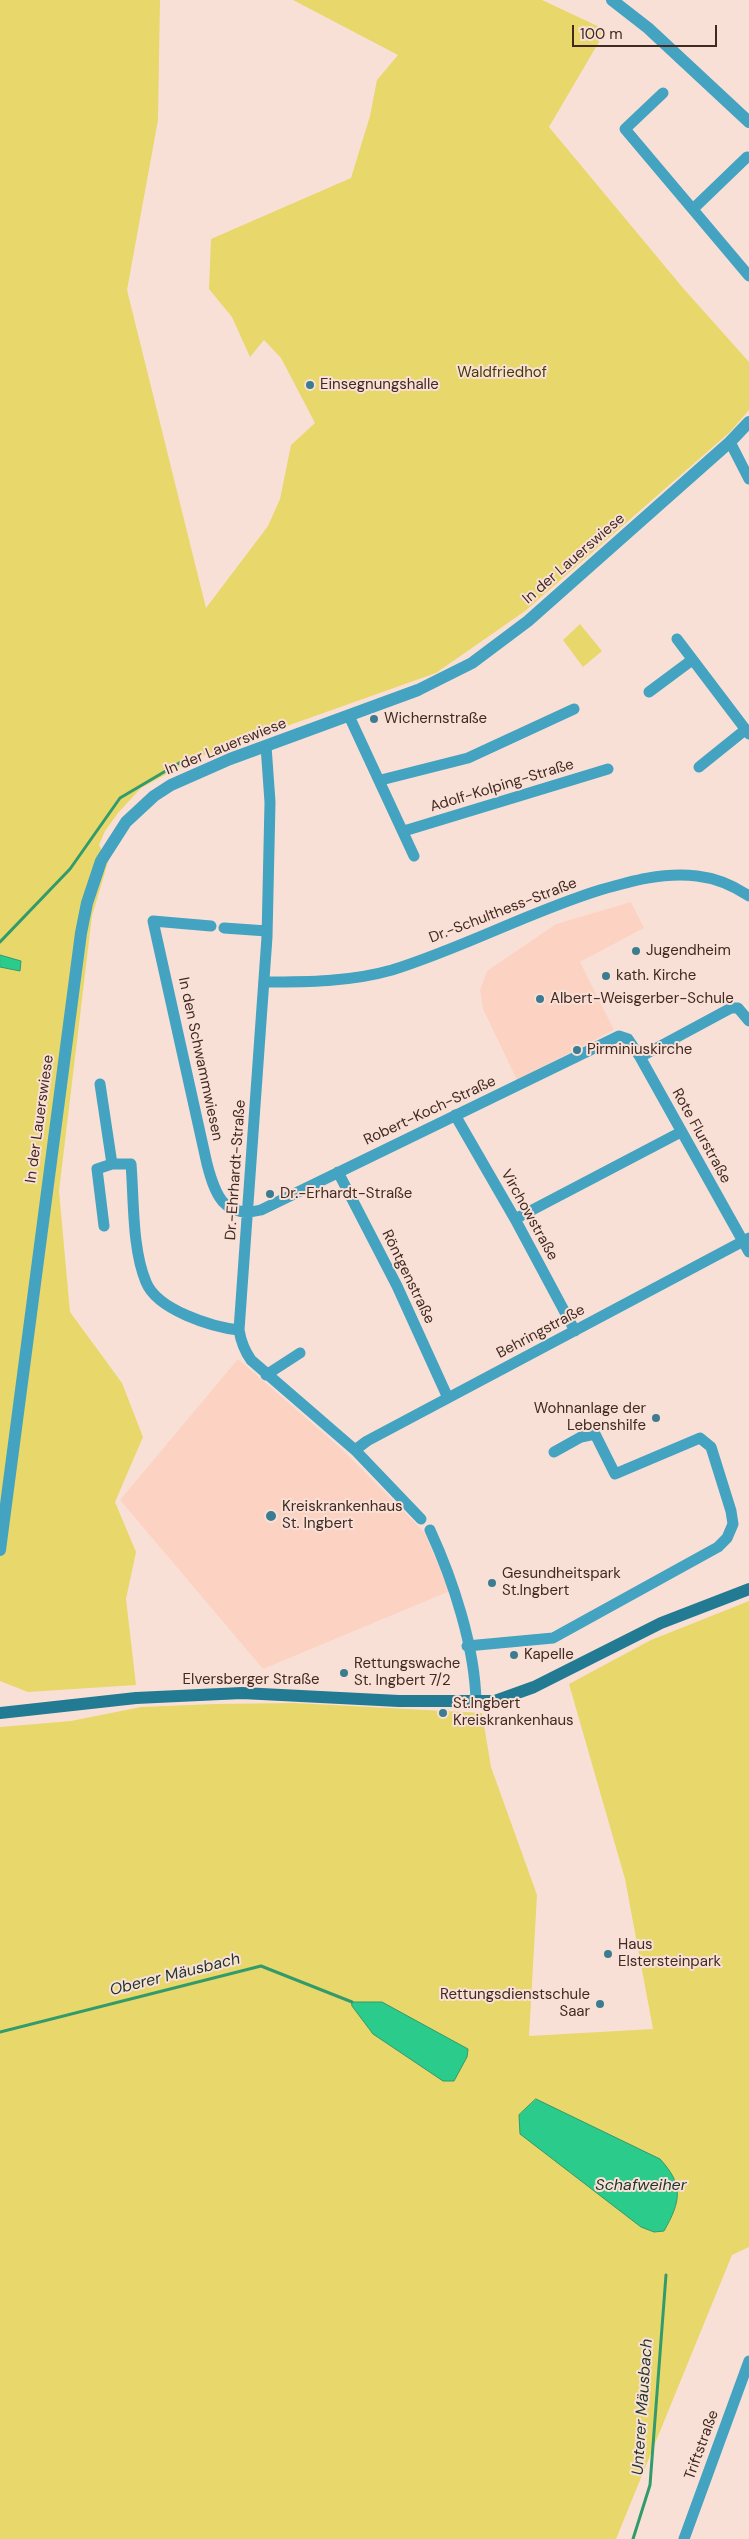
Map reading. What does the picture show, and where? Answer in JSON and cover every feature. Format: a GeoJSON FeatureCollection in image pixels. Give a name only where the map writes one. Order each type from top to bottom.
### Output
{"type":"FeatureCollection","features":[{"type":"Feature","properties":{"kind":"main road","name":"Elversberger Straße"},"geometry":{"type":"LineString","coordinates":[[0,1713],[136,1698],[242,1693],[399,1701],[476,1702],[507,1698],[534,1687],[661,1623],[749,1589]]}},
{"type":"Feature","properties":{"kind":"street"},"geometry":{"type":"LineString","coordinates":[[619,2],[749,122]]}},
{"type":"Feature","properties":{"kind":"street"},"geometry":{"type":"LineString","coordinates":[[663,93],[625,129],[749,276]]}},
{"type":"Feature","properties":{"kind":"street"},"geometry":{"type":"LineString","coordinates":[[693,209],[747,157]]}},
{"type":"Feature","properties":{"kind":"street","name":"In der Lauerswiese"},"geometry":{"type":"LineString","coordinates":[[0,1550],[81,933],[94,879],[101,861],[126,822],[154,796],[192,776],[449,677],[496,648],[730,442],[749,422]]}},
{"type":"Feature","properties":{"kind":"street"},"geometry":{"type":"LineString","coordinates":[[730,442],[749,479]]}},
{"type":"Feature","properties":{"kind":"street"},"geometry":{"type":"LineString","coordinates":[[677,639],[747,732],[699,767]]}},
{"type":"Feature","properties":{"kind":"street"},"geometry":{"type":"LineString","coordinates":[[649,692],[692,660]]}},
{"type":"Feature","properties":{"kind":"street"},"geometry":{"type":"LineString","coordinates":[[381,780],[468,758],[574,708]]}},
{"type":"Feature","properties":{"kind":"street"},"geometry":{"type":"LineString","coordinates":[[350,716],[381,780],[414,856]]}},
{"type":"Feature","properties":{"kind":"street","name":"Dr.-Ehrhardt-Straße"},"geometry":{"type":"LineString","coordinates":[[266,746],[270,802],[267,930],[239,1330],[243,1350],[266,1375],[355,1450],[420,1519]]}},
{"type":"Feature","properties":{"kind":"street","name":"Adolf-Kolping-Straße"},"geometry":{"type":"LineString","coordinates":[[404,831],[608,770]]}},
{"type":"Feature","properties":{"kind":"street","name":"Dr.-Schulthess-Straße"},"geometry":{"type":"LineString","coordinates":[[264,982],[348,979],[390,970],[558,904],[633,881],[662,876],[698,876],[716,880],[749,896]]}},
{"type":"Feature","properties":{"kind":"street","name":"In den Schwammwiesen"},"geometry":{"type":"LineString","coordinates":[[211,926],[153,921],[212,1182],[218,1198],[227,1206],[248,1211]]}},
{"type":"Feature","properties":{"kind":"street"},"geometry":{"type":"LineString","coordinates":[[224,928],[267,930]]}},
{"type":"Feature","properties":{"kind":"street"},"geometry":{"type":"LineString","coordinates":[[640,1057],[731,1008],[738,1008],[749,1021]]}},
{"type":"Feature","properties":{"kind":"street","name":"Robert-Koch-Straße"},"geometry":{"type":"LineString","coordinates":[[248,1211],[261,1210],[455,1115],[517,1087],[609,1040],[623,1037]]}},
{"type":"Feature","properties":{"kind":"street","name":"Rote Flurstraße"},"geometry":{"type":"LineString","coordinates":[[623,1037],[628,1039],[640,1057],[746,1240],[749,1252]]}},
{"type":"Feature","properties":{"kind":"street"},"geometry":{"type":"LineString","coordinates":[[100,1084],[112,1164]]}},
{"type":"Feature","properties":{"kind":"street","name":"Virchowstraße"},"geometry":{"type":"LineString","coordinates":[[455,1115],[515,1219],[575,1331]]}},
{"type":"Feature","properties":{"kind":"street"},"geometry":{"type":"LineString","coordinates":[[515,1219],[682,1132]]}},
{"type":"Feature","properties":{"kind":"street"},"geometry":{"type":"LineString","coordinates":[[104,1226],[97,1170],[112,1164],[132,1164],[136,1235],[141,1265],[151,1291],[190,1318],[209,1325],[239,1330]]}},
{"type":"Feature","properties":{"kind":"street","name":"Röntgenstraße"},"geometry":{"type":"LineString","coordinates":[[338,1172],[397,1286],[448,1398]]}},
{"type":"Feature","properties":{"kind":"street","name":"Behringstraße"},"geometry":{"type":"LineString","coordinates":[[355,1450],[367,1441],[746,1240]]}},
{"type":"Feature","properties":{"kind":"street"},"geometry":{"type":"LineString","coordinates":[[266,1375],[300,1353]]}},
{"type":"Feature","properties":{"kind":"street"},"geometry":{"type":"LineString","coordinates":[[467,1646],[552,1638],[718,1547],[726,1538],[733,1524],[731,1511],[711,1447],[700,1438],[615,1474],[595,1434],[581,1437],[554,1452]]}},
{"type":"Feature","properties":{"kind":"street"},"geometry":{"type":"LineString","coordinates":[[430,1530],[451,1584],[476,1687],[476,1702]]}},
{"type":"Feature","properties":{"kind":"street","name":"Triftstraße"},"geometry":{"type":"LineString","coordinates":[[684,2539],[749,2361]]}},
{"type":"Feature","properties":{"kind":"shaded area","name":"Albert-Weisgerber-Schule"},"geometry":{"type":"Polygon","coordinates":[[[631,902],[644,928],[580,962],[614,1030],[517,1080],[483,1009],[480,990],[487,971],[556,924],[631,902]]]}},
{"type":"Feature","properties":{"kind":"shaded area","name":"Kreiskrankenhaus St. Ingbert"},"geometry":{"type":"Polygon","coordinates":[[[238,1359],[345,1452],[424,1532],[450,1591],[263,1669],[120,1500],[238,1359]]]}},
{"type":"Feature","properties":{"kind":"green space","name":"Waldfriedhof"},"geometry":{"type":"Polygon","coordinates":[[[0,0],[160,0],[158,120],[127,290],[206,608],[268,526],[280,499],[291,445],[315,423],[281,358],[264,340],[250,357],[232,317],[209,289],[211,239],[351,178],[370,116],[377,80],[398,55],[293,0],[542,0],[606,30],[549,127],[683,288],[749,362],[749,410],[730,432],[525,611],[436,673],[194,759],[141,788],[118,813],[105,831],[99,845],[108,862],[92,916],[59,1191],[70,1312],[122,1383],[143,1437],[115,1502],[136,1552],[126,1599],[136,1685],[28,1692],[0,1681],[0,967],[20,971],[21,961],[0,955],[0,0]]]}},
{"type":"Feature","properties":{"kind":"green space"},"geometry":{"type":"Polygon","coordinates":[[[580,624],[602,651],[583,667],[563,640],[580,624]]]}},
{"type":"Feature","properties":{"kind":"green space"},"geometry":{"type":"Polygon","coordinates":[[[749,1601],[749,2247],[732,2255],[616,2539],[0,2539],[0,1727],[71,1721],[141,1707],[214,1704],[294,1703],[482,1713],[491,1767],[537,1895],[529,2036],[653,2029],[625,1879],[569,1684],[651,1640],[749,1601]],[[456,2043],[454,2081],[468,2049],[456,2043]]]}},
{"type":"Feature","properties":{"kind":"water"},"geometry":{"type":"Polygon","coordinates":[[[0,955],[21,961],[20,971],[0,967],[0,955]]]}},
{"type":"Feature","properties":{"kind":"water"},"geometry":{"type":"Polygon","coordinates":[[[352,2002],[382,2002],[468,2049],[467,2057],[454,2081],[443,2081],[373,2034],[352,2006],[352,2002]]]}},
{"type":"Feature","properties":{"kind":"water","name":"Schafweiher"},"geometry":{"type":"Polygon","coordinates":[[[536,2099],[660,2159],[673,2177],[677,2193],[674,2211],[664,2231],[654,2232],[641,2227],[520,2134],[519,2115],[536,2099]]]}},
{"type":"Feature","properties":{"kind":"waterway"},"geometry":{"type":"LineString","coordinates":[[0,942],[70,869],[120,798],[186,759]]}},
{"type":"Feature","properties":{"kind":"waterway","name":"Oberer Mäusbach"},"geometry":{"type":"LineString","coordinates":[[0,2032],[261,1966],[352,2002]]}},
{"type":"Feature","properties":{"kind":"waterway","name":"Unterer Mäusbach"},"geometry":{"type":"LineString","coordinates":[[633,2539],[650,2485],[666,2275]]}},
{"type":"Feature","properties":{"kind":"place","name":"Einsegnungshalle"},"geometry":{"type":"Point","coordinates":[310,385]}},
{"type":"Feature","properties":{"kind":"place","name":"Wichernstraße"},"geometry":{"type":"Point","coordinates":[374,719]}},
{"type":"Feature","properties":{"kind":"place","name":"Jugendheim"},"geometry":{"type":"Point","coordinates":[636,951]}},
{"type":"Feature","properties":{"kind":"place","name":"kath. Kirche"},"geometry":{"type":"Point","coordinates":[606,976]}},
{"type":"Feature","properties":{"kind":"place","name":"Albert-Weisgerber-Schule"},"geometry":{"type":"Point","coordinates":[540,999]}},
{"type":"Feature","properties":{"kind":"place","name":"Pirminiuskirche"},"geometry":{"type":"Point","coordinates":[577,1050]}},
{"type":"Feature","properties":{"kind":"place","name":"Dr.-Erhardt-Straße"},"geometry":{"type":"Point","coordinates":[270,1194]}},
{"type":"Feature","properties":{"kind":"place","name":"Wohnanlage der Lebenshilfe"},"geometry":{"type":"Point","coordinates":[656,1418]}},
{"type":"Feature","properties":{"kind":"place","name":"Kreiskrankenhaus St. Ingbert"},"geometry":{"type":"Point","coordinates":[271,1516]}},
{"type":"Feature","properties":{"kind":"place","name":"Gesundheitspark St.Ingbert"},"geometry":{"type":"Point","coordinates":[492,1583]}},
{"type":"Feature","properties":{"kind":"place","name":"Kapelle"},"geometry":{"type":"Point","coordinates":[514,1655]}},
{"type":"Feature","properties":{"kind":"place","name":"Rettungswache St. Ingbert 7/2"},"geometry":{"type":"Point","coordinates":[344,1673]}},
{"type":"Feature","properties":{"kind":"place","name":"St.Ingbert Kreiskrankenhaus"},"geometry":{"type":"Point","coordinates":[443,1713]}},
{"type":"Feature","properties":{"kind":"place","name":"Haus Elstersteinpark"},"geometry":{"type":"Point","coordinates":[608,1954]}},
{"type":"Feature","properties":{"kind":"place","name":"Rettungsdienstschule Saar"},"geometry":{"type":"Point","coordinates":[600,2004]}}]}
